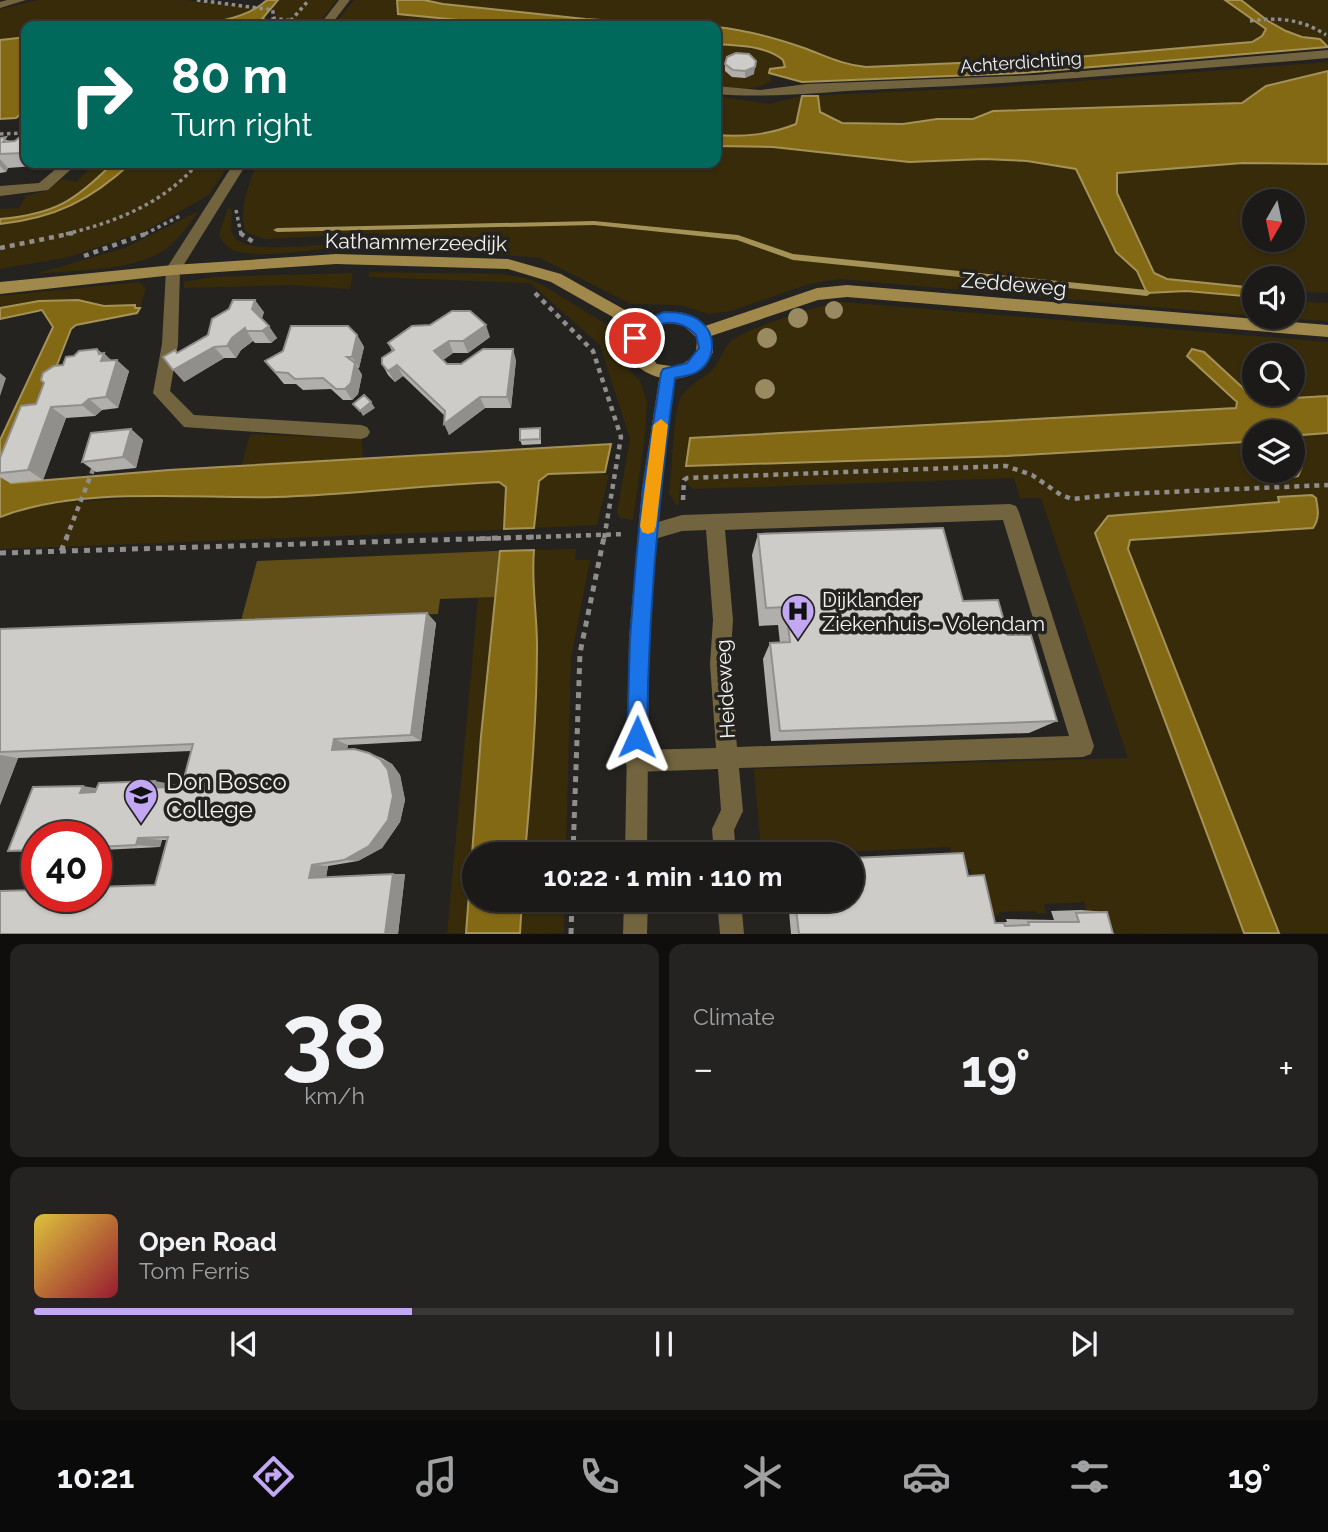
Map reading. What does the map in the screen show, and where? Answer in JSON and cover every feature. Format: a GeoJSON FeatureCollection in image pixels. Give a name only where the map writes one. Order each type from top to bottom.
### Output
{"type":"FeatureCollection","features":[{"type":"Feature","properties":{"kind":"main road","name":"Kathammerzeedijk"},"geometry":{"type":"LineString","coordinates":[[0,288],[173,270],[364,258],[508,264],[556,278],[643,327]]}},
{"type":"Feature","properties":{"kind":"main road","name":"Zeddeweg"},"geometry":{"type":"LineString","coordinates":[[703,333],[817,294],[847,291],[1328,331]]}},
{"type":"Feature","properties":{"kind":"main road"},"geometry":{"type":"LineString","coordinates":[[664,317],[681,318],[694,324],[703,333],[706,348],[697,364],[683,372],[668,373],[650,368],[641,362],[635,351],[635,338],[643,327],[664,317]]}},
{"type":"Feature","properties":{"kind":"street"},"geometry":{"type":"LineString","coordinates":[[0,5],[21,0]]}},
{"type":"Feature","properties":{"kind":"street"},"geometry":{"type":"LineString","coordinates":[[329,21],[345,0]]}},
{"type":"Feature","properties":{"kind":"street","name":"Achterdichting"},"geometry":{"type":"LineString","coordinates":[[721,91],[752,94],[807,88],[1036,79],[1328,54]]}},
{"type":"Feature","properties":{"kind":"street"},"geometry":{"type":"LineString","coordinates":[[0,191],[43,187],[65,168]]}},
{"type":"Feature","properties":{"kind":"street"},"geometry":{"type":"LineString","coordinates":[[237,168],[173,270],[170,344],[161,393],[190,422],[361,432]]}},
{"type":"Feature","properties":{"kind":"street"},"geometry":{"type":"LineString","coordinates":[[636,842],[639,639],[651,489],[668,373]]}},
{"type":"Feature","properties":{"kind":"street"},"geometry":{"type":"LineString","coordinates":[[636,761],[1083,746],[1010,512],[682,523],[648,533]]}},
{"type":"Feature","properties":{"kind":"street","name":"Heideweg"},"geometry":{"type":"LineString","coordinates":[[715,522],[723,620],[720,664],[732,811],[723,829],[724,842]]}},
{"type":"Feature","properties":{"kind":"street"},"geometry":{"type":"LineString","coordinates":[[635,933],[636,912]]}},
{"type":"Feature","properties":{"kind":"street"},"geometry":{"type":"LineString","coordinates":[[730,912],[732,933]]}},
{"type":"Feature","properties":{"kind":"path"},"geometry":{"type":"LineString","coordinates":[[197,0],[273,10],[273,18],[294,21],[309,0]]}},
{"type":"Feature","properties":{"kind":"path"},"geometry":{"type":"LineString","coordinates":[[1250,21],[1271,18],[1300,22],[1328,36]]}},
{"type":"Feature","properties":{"kind":"path"},"geometry":{"type":"LineString","coordinates":[[0,134],[21,133]]}},
{"type":"Feature","properties":{"kind":"path"},"geometry":{"type":"LineString","coordinates":[[0,248],[73,233],[111,220],[173,190],[194,168]]}},
{"type":"Feature","properties":{"kind":"path"},"geometry":{"type":"LineString","coordinates":[[76,259],[144,235],[206,200],[236,203],[237,230],[244,239],[261,244]]}},
{"type":"Feature","properties":{"kind":"path"},"geometry":{"type":"LineString","coordinates":[[529,289],[589,344],[619,426],[621,446],[580,653],[573,842]]}},
{"type":"Feature","properties":{"kind":"path"},"geometry":{"type":"LineString","coordinates":[[61,551],[96,459]]}},
{"type":"Feature","properties":{"kind":"path"},"geometry":{"type":"LineString","coordinates":[[682,523],[684,480],[687,478],[1006,466],[1032,475],[1061,495],[1072,499],[1123,494],[1328,485]]}},
{"type":"Feature","properties":{"kind":"path"},"geometry":{"type":"LineString","coordinates":[[0,553],[648,533]]}},
{"type":"Feature","properties":{"kind":"path"},"geometry":{"type":"LineString","coordinates":[[571,933],[572,912]]}},
{"type":"Feature","properties":{"kind":"shaded area"},"geometry":{"type":"Polygon","coordinates":[[[38,0],[183,0],[258,8],[236,17],[214,21],[21,21],[21,38],[0,40],[0,9],[38,0]]]}},
{"type":"Feature","properties":{"kind":"shaded area"},"geometry":{"type":"Polygon","coordinates":[[[267,0],[278,0],[262,19],[272,21],[221,21],[244,14],[267,0]]]}},
{"type":"Feature","properties":{"kind":"shaded area"},"geometry":{"type":"Polygon","coordinates":[[[278,0],[337,0],[321,21],[274,17],[277,11],[269,9],[278,0]]]}},
{"type":"Feature","properties":{"kind":"shaded area"},"geometry":{"type":"Polygon","coordinates":[[[354,0],[397,0],[398,14],[470,21],[337,21],[354,0]]]}},
{"type":"Feature","properties":{"kind":"shaded area"},"geometry":{"type":"Polygon","coordinates":[[[397,0],[424,0],[618,21],[470,21],[398,14],[397,0]]]}},
{"type":"Feature","properties":{"kind":"shaded area"},"geometry":{"type":"Polygon","coordinates":[[[424,0],[1225,0],[1266,29],[1262,36],[1252,42],[1053,59],[866,67],[838,62],[807,49],[745,30],[721,28],[721,21],[614,21],[424,0]]]}},
{"type":"Feature","properties":{"kind":"shaded area"},"geometry":{"type":"Polygon","coordinates":[[[1225,0],[1241,0],[1286,31],[1302,37],[1320,39],[1328,47],[1022,73],[802,82],[769,73],[770,69],[785,67],[783,60],[768,51],[721,44],[721,27],[728,28],[772,38],[842,62],[866,67],[1053,59],[1252,42],[1262,36],[1266,29],[1225,0]]]}},
{"type":"Feature","properties":{"kind":"shaded area"},"geometry":{"type":"Polygon","coordinates":[[[1241,0],[1328,0],[1328,45],[1286,31],[1241,0]]]}},
{"type":"Feature","properties":{"kind":"shaded area"},"geometry":{"type":"Polygon","coordinates":[[[21,38],[21,114],[16,118],[0,119],[0,40],[21,38]]]}},
{"type":"Feature","properties":{"kind":"shaded area"},"geometry":{"type":"Polygon","coordinates":[[[721,45],[760,49],[781,58],[785,67],[770,69],[771,81],[758,87],[721,86],[721,45]]]}},
{"type":"Feature","properties":{"kind":"shaded area"},"geometry":{"type":"Polygon","coordinates":[[[1328,62],[1328,128],[721,143],[723,97],[769,104],[802,96],[999,87],[1328,62]]]}},
{"type":"Feature","properties":{"kind":"shaded area"},"geometry":{"type":"Polygon","coordinates":[[[1328,71],[1328,164],[1243,163],[1117,173],[1117,193],[1154,273],[1167,279],[1242,287],[1242,296],[1186,291],[1147,293],[1137,271],[1116,252],[1076,169],[1027,161],[984,159],[909,162],[773,147],[721,146],[721,135],[756,134],[796,124],[802,96],[818,96],[820,112],[842,123],[903,124],[937,119],[973,119],[993,111],[1242,103],[1266,86],[1328,71]]]}},
{"type":"Feature","properties":{"kind":"shaded area"},"geometry":{"type":"Polygon","coordinates":[[[721,146],[773,147],[909,162],[984,159],[1027,161],[1076,169],[1116,252],[1137,271],[1147,293],[1186,291],[1242,296],[1242,315],[839,279],[809,284],[731,311],[709,314],[680,305],[631,304],[540,258],[378,244],[379,233],[264,239],[246,232],[243,216],[255,168],[721,168],[721,146]]]}},
{"type":"Feature","properties":{"kind":"shaded area"},"geometry":{"type":"Polygon","coordinates":[[[1243,163],[1328,164],[1328,293],[1305,292],[1305,266],[1242,266],[1242,287],[1166,283],[1150,269],[1117,193],[1117,173],[1243,163]]]}},
{"type":"Feature","properties":{"kind":"shaded area"},"geometry":{"type":"Polygon","coordinates":[[[91,168],[108,168],[87,187],[63,203],[36,213],[0,219],[0,209],[19,208],[26,196],[45,191],[63,179],[76,182],[91,168]]]}},
{"type":"Feature","properties":{"kind":"shaded area"},"geometry":{"type":"Polygon","coordinates":[[[108,168],[125,168],[71,205],[38,217],[0,224],[0,219],[50,209],[87,187],[108,168]]]}},
{"type":"Feature","properties":{"kind":"shaded area"},"geometry":{"type":"Polygon","coordinates":[[[125,168],[227,168],[209,195],[143,232],[69,257],[0,269],[0,224],[36,217],[70,204],[125,168]]]}},
{"type":"Feature","properties":{"kind":"shaded area"},"geometry":{"type":"Polygon","coordinates":[[[228,208],[232,210],[232,234],[242,243],[274,247],[362,241],[360,244],[295,252],[245,253],[228,247],[219,234],[228,208]]]}},
{"type":"Feature","properties":{"kind":"shaded area"},"geometry":{"type":"Polygon","coordinates":[[[199,211],[167,248],[139,262],[35,274],[125,248],[199,211]]]}},
{"type":"Feature","properties":{"kind":"shaded area"},"geometry":{"type":"Polygon","coordinates":[[[369,272],[500,274],[525,278],[541,284],[609,326],[617,338],[624,364],[640,381],[647,402],[633,520],[620,518],[617,513],[630,439],[600,345],[530,283],[369,277],[369,272]]]}},
{"type":"Feature","properties":{"kind":"shaded area"},"geometry":{"type":"Polygon","coordinates":[[[353,273],[350,289],[289,285],[184,288],[184,282],[213,277],[353,273]]]}},
{"type":"Feature","properties":{"kind":"shaded area"},"geometry":{"type":"Polygon","coordinates":[[[139,282],[146,288],[140,308],[135,308],[134,305],[104,306],[78,300],[39,301],[0,308],[0,296],[139,282]]]}},
{"type":"Feature","properties":{"kind":"shaded area"},"geometry":{"type":"Polygon","coordinates":[[[78,300],[104,306],[135,305],[135,308],[140,308],[137,313],[76,325],[71,329],[11,483],[169,470],[611,444],[605,472],[548,474],[539,481],[534,528],[504,529],[506,487],[499,482],[275,497],[100,498],[31,507],[0,517],[0,440],[53,327],[42,310],[0,319],[0,308],[39,301],[78,300]]]}},
{"type":"Feature","properties":{"kind":"shaded area"},"geometry":{"type":"Polygon","coordinates":[[[842,302],[1328,342],[1328,396],[1305,397],[1305,343],[1242,343],[1242,387],[1205,353],[1192,349],[1187,356],[1237,402],[1236,408],[691,438],[686,466],[1007,456],[1242,442],[1242,483],[1305,483],[1305,436],[1328,433],[1328,933],[1279,933],[1128,549],[1130,540],[1298,530],[1278,497],[1280,502],[1108,516],[1095,533],[1244,933],[1093,934],[1084,902],[1044,904],[1046,913],[1037,914],[1036,911],[980,914],[970,869],[955,869],[950,847],[864,851],[864,842],[760,842],[754,769],[1128,758],[1041,498],[1020,498],[1014,478],[693,489],[681,477],[678,507],[669,494],[675,423],[679,402],[684,393],[713,369],[731,341],[751,330],[818,307],[842,302]]]}},
{"type":"Feature","properties":{"kind":"shaded area"},"geometry":{"type":"Polygon","coordinates":[[[1305,302],[1328,303],[1328,321],[1305,320],[1305,302]]]}},
{"type":"Feature","properties":{"kind":"shaded area"},"geometry":{"type":"Polygon","coordinates":[[[1192,349],[1204,352],[1242,387],[1242,406],[1305,406],[1305,397],[1328,396],[1328,433],[1305,435],[1305,420],[1242,420],[1242,442],[1007,456],[686,466],[690,438],[1236,408],[1237,402],[1187,356],[1192,349]]]}},
{"type":"Feature","properties":{"kind":"shaded area"},"geometry":{"type":"Polygon","coordinates":[[[250,434],[362,439],[363,460],[241,467],[250,434]]]}},
{"type":"Feature","properties":{"kind":"shaded area"},"geometry":{"type":"Polygon","coordinates":[[[605,472],[604,475],[609,475],[597,525],[534,528],[539,481],[548,474],[605,472]]]}},
{"type":"Feature","properties":{"kind":"shaded area"},"geometry":{"type":"Polygon","coordinates":[[[499,482],[506,487],[504,529],[0,549],[0,517],[46,504],[175,495],[192,498],[330,495],[430,485],[499,482]]]}},
{"type":"Feature","properties":{"kind":"shaded area"},"geometry":{"type":"Polygon","coordinates":[[[1312,495],[1316,498],[1318,510],[1313,528],[1130,540],[1128,549],[1279,933],[1244,933],[1095,533],[1108,516],[1279,502],[1278,497],[1312,495]]]}},
{"type":"Feature","properties":{"kind":"shaded area"},"geometry":{"type":"Polygon","coordinates":[[[576,549],[575,560],[590,560],[571,659],[566,842],[526,842],[536,698],[534,550],[576,549]]]}},
{"type":"Feature","properties":{"kind":"shaded area"},"geometry":{"type":"Polygon","coordinates":[[[534,550],[536,698],[526,842],[473,842],[481,736],[500,551],[534,550]]]}},
{"type":"Feature","properties":{"kind":"shaded area"},"geometry":{"type":"Polygon","coordinates":[[[500,551],[496,597],[440,599],[438,614],[241,621],[257,561],[500,551]]]}},
{"type":"Feature","properties":{"kind":"shaded area"},"geometry":{"type":"Polygon","coordinates":[[[496,597],[473,842],[462,842],[462,912],[468,912],[466,933],[447,934],[478,598],[496,597]]]}},
{"type":"Feature","properties":{"kind":"shaded area"},"geometry":{"type":"Polygon","coordinates":[[[468,912],[521,912],[520,933],[466,933],[468,912]]]}},
{"type":"Feature","properties":{"kind":"shaded area"},"geometry":{"type":"Polygon","coordinates":[[[521,912],[565,912],[564,933],[520,934],[521,912]]]}},
{"type":"Feature","properties":{"kind":"building"},"geometry":{"type":"Polygon","coordinates":[[[736,53],[749,54],[756,61],[755,67],[745,71],[733,70],[725,64],[727,57],[736,53]]]}},
{"type":"Feature","properties":{"kind":"building"},"geometry":{"type":"Polygon","coordinates":[[[21,136],[21,153],[0,154],[0,138],[6,137],[3,142],[15,141],[21,136]]]}},
{"type":"Feature","properties":{"kind":"building"},"geometry":{"type":"Polygon","coordinates":[[[233,300],[255,300],[252,309],[269,326],[262,331],[246,331],[245,328],[232,338],[227,346],[214,347],[173,370],[163,357],[175,350],[177,353],[208,335],[212,319],[229,309],[233,300]]]}},
{"type":"Feature","properties":{"kind":"building"},"geometry":{"type":"Polygon","coordinates":[[[452,311],[470,311],[486,325],[463,341],[449,341],[434,351],[447,364],[461,364],[483,349],[513,349],[507,397],[480,397],[444,424],[445,411],[397,365],[388,371],[382,364],[382,358],[394,350],[388,343],[412,326],[430,325],[452,311]]]}},
{"type":"Feature","properties":{"kind":"building"},"geometry":{"type":"Polygon","coordinates":[[[291,326],[348,326],[357,335],[352,357],[347,357],[355,363],[351,383],[345,389],[336,389],[323,378],[295,379],[288,373],[275,372],[265,361],[283,351],[291,326]]]}},
{"type":"Feature","properties":{"kind":"building"},"geometry":{"type":"Polygon","coordinates":[[[97,349],[99,354],[104,353],[101,361],[117,360],[106,397],[89,399],[82,405],[51,407],[28,470],[0,473],[0,458],[21,406],[36,404],[44,383],[41,380],[43,373],[54,366],[63,365],[66,357],[74,356],[79,351],[97,349]]]}},
{"type":"Feature","properties":{"kind":"building"},"geometry":{"type":"Polygon","coordinates":[[[364,395],[371,402],[360,411],[353,404],[364,395]]]}},
{"type":"Feature","properties":{"kind":"building"},"geometry":{"type":"Polygon","coordinates":[[[540,428],[540,439],[520,440],[520,429],[540,428]]]}},
{"type":"Feature","properties":{"kind":"building"},"geometry":{"type":"Polygon","coordinates":[[[131,429],[123,457],[82,462],[91,433],[131,429]]]}},
{"type":"Feature","properties":{"kind":"building"},"geometry":{"type":"Polygon","coordinates":[[[943,528],[963,601],[998,600],[1008,635],[1031,635],[1057,721],[780,731],[770,643],[790,642],[786,607],[766,608],[758,534],[943,528]]]}},
{"type":"Feature","properties":{"kind":"building"},"geometry":{"type":"Polygon","coordinates":[[[427,613],[411,735],[334,739],[332,750],[354,749],[369,753],[380,759],[388,770],[393,796],[388,820],[369,846],[344,860],[312,865],[309,878],[393,874],[385,934],[0,934],[0,891],[21,890],[21,912],[112,912],[112,886],[155,885],[168,837],[138,838],[136,845],[112,846],[112,821],[21,821],[21,851],[8,851],[33,787],[83,786],[80,793],[95,792],[99,783],[155,781],[153,788],[182,786],[193,744],[0,752],[0,629],[427,613]]]}},
{"type":"Feature","properties":{"kind":"building"},"geometry":{"type":"Polygon","coordinates":[[[963,853],[968,876],[984,875],[995,923],[1004,923],[1005,926],[1029,925],[1028,922],[1079,922],[1076,913],[1107,912],[1113,934],[799,934],[796,912],[864,912],[864,857],[963,853]]]}},
{"type":"Feature","properties":{"kind":"waterway"},"geometry":{"type":"LineString","coordinates":[[277,230],[594,223],[738,238],[793,257],[1147,293]]}},
{"type":"Feature","properties":{"kind":"slow traffic"},"geometry":{"type":"LineString","coordinates":[[648,526],[661,425]]}},
{"type":"Feature","properties":{"kind":"place","name":"Dijklander Ziekenhuis - Volendam"},"geometry":{"type":"Point","coordinates":[798,641]}},
{"type":"Feature","properties":{"kind":"place","name":"Don Bosco College"},"geometry":{"type":"Point","coordinates":[141,825]}},
{"type":"Feature","properties":{"kind":"route"},"geometry":{"type":"LineString","coordinates":[[635,338],[643,327],[664,317],[681,318],[694,324],[706,340],[704,356],[697,364],[683,372],[668,373],[651,489],[644,561],[637,737]]}}]}
